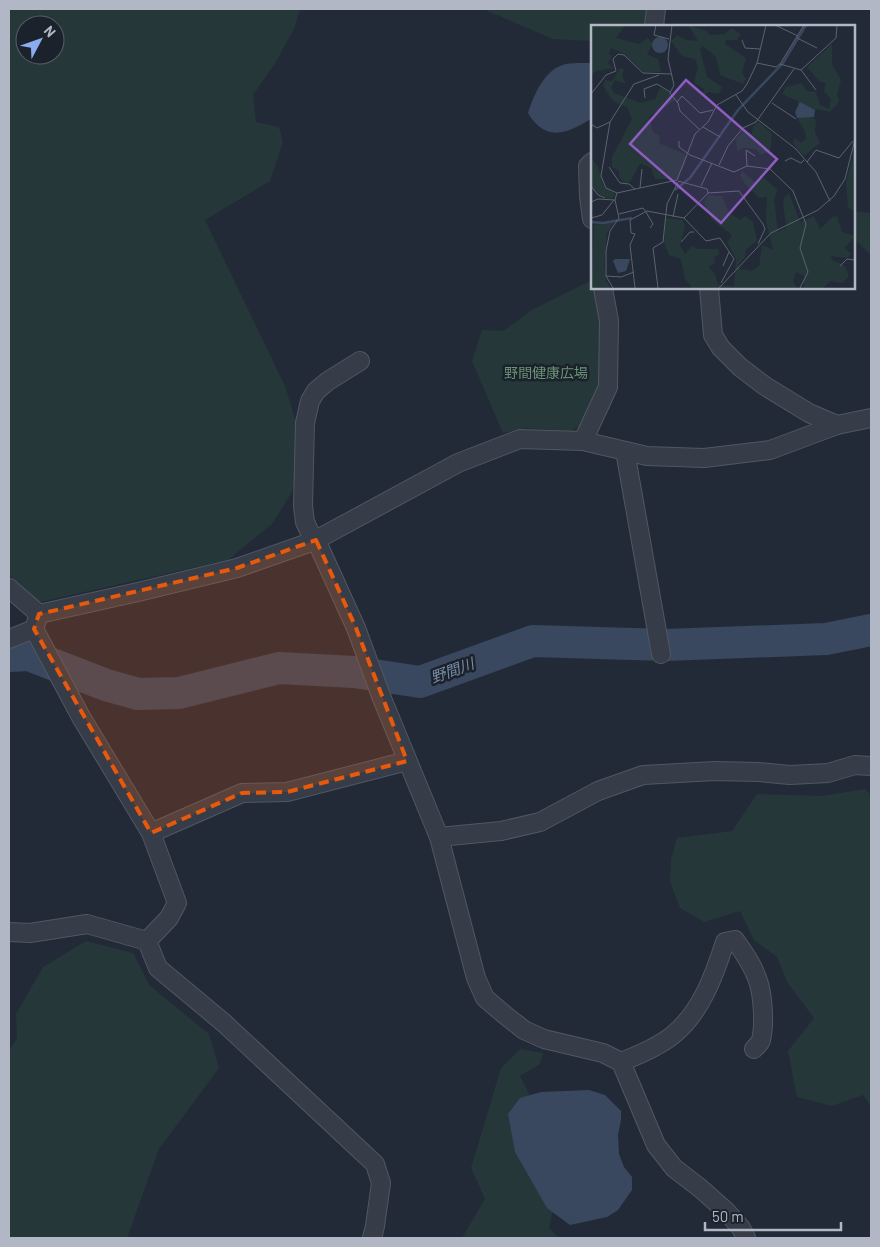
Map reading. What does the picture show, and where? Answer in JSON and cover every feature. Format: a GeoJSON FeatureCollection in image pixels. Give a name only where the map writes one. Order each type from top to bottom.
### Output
{"type":"FeatureCollection","features":[{"type":"Feature","properties":{"kind":"street"},"geometry":{"type":"LineString","coordinates":[[654,25],[656,9]]}},
{"type":"Feature","properties":{"kind":"street"},"geometry":{"type":"LineString","coordinates":[[591,163],[588,166],[591,212]]}},
{"type":"Feature","properties":{"kind":"street"},"geometry":{"type":"LineString","coordinates":[[583,442],[608,387],[609,321],[603,289]]}},
{"type":"Feature","properties":{"kind":"street"},"geometry":{"type":"LineString","coordinates":[[709,289],[713,335],[721,348],[740,367],[765,386],[809,413],[837,425]]}},
{"type":"Feature","properties":{"kind":"street"},"geometry":{"type":"LineString","coordinates":[[360,362],[328,381],[316,391],[310,401],[306,423],[303,506],[306,522],[356,628],[381,696],[439,837],[476,978],[485,998],[524,1030],[544,1040],[603,1053],[621,1062],[656,1145],[674,1168],[727,1212],[741,1228],[746,1238]]}},
{"type":"Feature","properties":{"kind":"street"},"geometry":{"type":"LineString","coordinates":[[9,640],[37,621],[138,592],[237,568],[315,540],[458,463],[520,439],[583,442],[648,456],[704,458],[770,450],[837,425],[871,418]]}},
{"type":"Feature","properties":{"kind":"street"},"geometry":{"type":"LineString","coordinates":[[624,451],[661,654]]}},
{"type":"Feature","properties":{"kind":"street"},"geometry":{"type":"LineString","coordinates":[[9,588],[37,621],[81,717],[151,833],[177,902],[169,918],[147,941]]}},
{"type":"Feature","properties":{"kind":"street"},"geometry":{"type":"LineString","coordinates":[[151,833],[242,793],[287,792],[407,761]]}},
{"type":"Feature","properties":{"kind":"street"},"geometry":{"type":"LineString","coordinates":[[439,837],[501,831],[540,822],[598,792],[644,774],[715,771],[790,775],[828,773],[855,765],[871,766]]}},
{"type":"Feature","properties":{"kind":"street"},"geometry":{"type":"LineString","coordinates":[[9,932],[30,934],[87,924],[147,941]]}},
{"type":"Feature","properties":{"kind":"street"},"geometry":{"type":"LineString","coordinates":[[621,1062],[647,1051],[672,1036],[692,1016],[708,988],[725,942],[735,940],[749,960],[755,973],[762,1000],[763,1022],[760,1042],[754,1049]]}},
{"type":"Feature","properties":{"kind":"street"},"geometry":{"type":"LineString","coordinates":[[147,941],[158,968],[224,1023],[375,1164],[381,1183],[372,1238]]}},
{"type":"Feature","properties":{"kind":"highlighted area"},"geometry":{"type":"Polygon","coordinates":[[[316,540],[356,628],[407,761],[287,792],[242,793],[151,833],[34,629],[39,614],[237,568],[316,540]]]}},
{"type":"Feature","properties":{"kind":"green space"},"geometry":{"type":"Polygon","coordinates":[[[9,9],[300,9],[294,29],[274,65],[253,95],[256,122],[279,127],[283,142],[270,181],[205,220],[285,386],[304,448],[292,492],[272,524],[228,560],[40,602],[9,575],[9,9]]]}},
{"type":"Feature","properties":{"kind":"green space"},"geometry":{"type":"Polygon","coordinates":[[[483,9],[646,9],[644,25],[591,25],[591,41],[553,39],[483,9]]]}},
{"type":"Feature","properties":{"kind":"green space"},"geometry":{"type":"Polygon","coordinates":[[[855,211],[871,213],[871,255],[855,240],[855,211]]]}},
{"type":"Feature","properties":{"kind":"green space","name":"野間健康広場"},"geometry":{"type":"Polygon","coordinates":[[[591,280],[591,289],[597,289],[602,304],[604,385],[584,423],[571,431],[524,428],[503,433],[472,361],[482,330],[503,331],[532,310],[591,280]]]}},
{"type":"Feature","properties":{"kind":"green space"},"geometry":{"type":"Polygon","coordinates":[[[865,789],[871,795],[871,1106],[863,1095],[832,1106],[797,1097],[788,1051],[814,1018],[787,982],[777,957],[754,940],[740,911],[704,922],[680,908],[670,882],[671,859],[677,838],[732,831],[757,794],[822,796],[865,789]]]}},
{"type":"Feature","properties":{"kind":"green space"},"geometry":{"type":"Polygon","coordinates":[[[86,941],[133,953],[149,985],[209,1034],[219,1068],[159,1149],[127,1238],[9,1238],[9,1050],[17,1039],[16,1014],[43,967],[86,941]]]}},
{"type":"Feature","properties":{"kind":"green space"},"geometry":{"type":"Polygon","coordinates":[[[520,1049],[543,1053],[540,1064],[520,1076],[538,1112],[558,1186],[549,1228],[559,1238],[462,1238],[485,1199],[471,1168],[501,1068],[520,1049]]]}},
{"type":"Feature","properties":{"kind":"water"},"geometry":{"type":"Polygon","coordinates":[[[591,63],[591,119],[570,130],[557,133],[551,132],[542,129],[528,113],[533,98],[546,77],[558,67],[568,64],[591,63]]]}},
{"type":"Feature","properties":{"kind":"water"},"geometry":{"type":"Polygon","coordinates":[[[589,1090],[605,1095],[621,1111],[618,1135],[619,1154],[624,1167],[632,1177],[632,1190],[618,1210],[607,1217],[570,1225],[547,1208],[515,1152],[508,1114],[520,1098],[541,1092],[589,1090]]]}},
{"type":"Feature","properties":{"kind":"waterway","name":"野間川"},"geometry":{"type":"LineString","coordinates":[[9,656],[29,655],[106,685],[138,694],[179,693],[279,668],[354,672],[420,682],[533,641],[666,645],[826,639],[871,630]]}}]}
